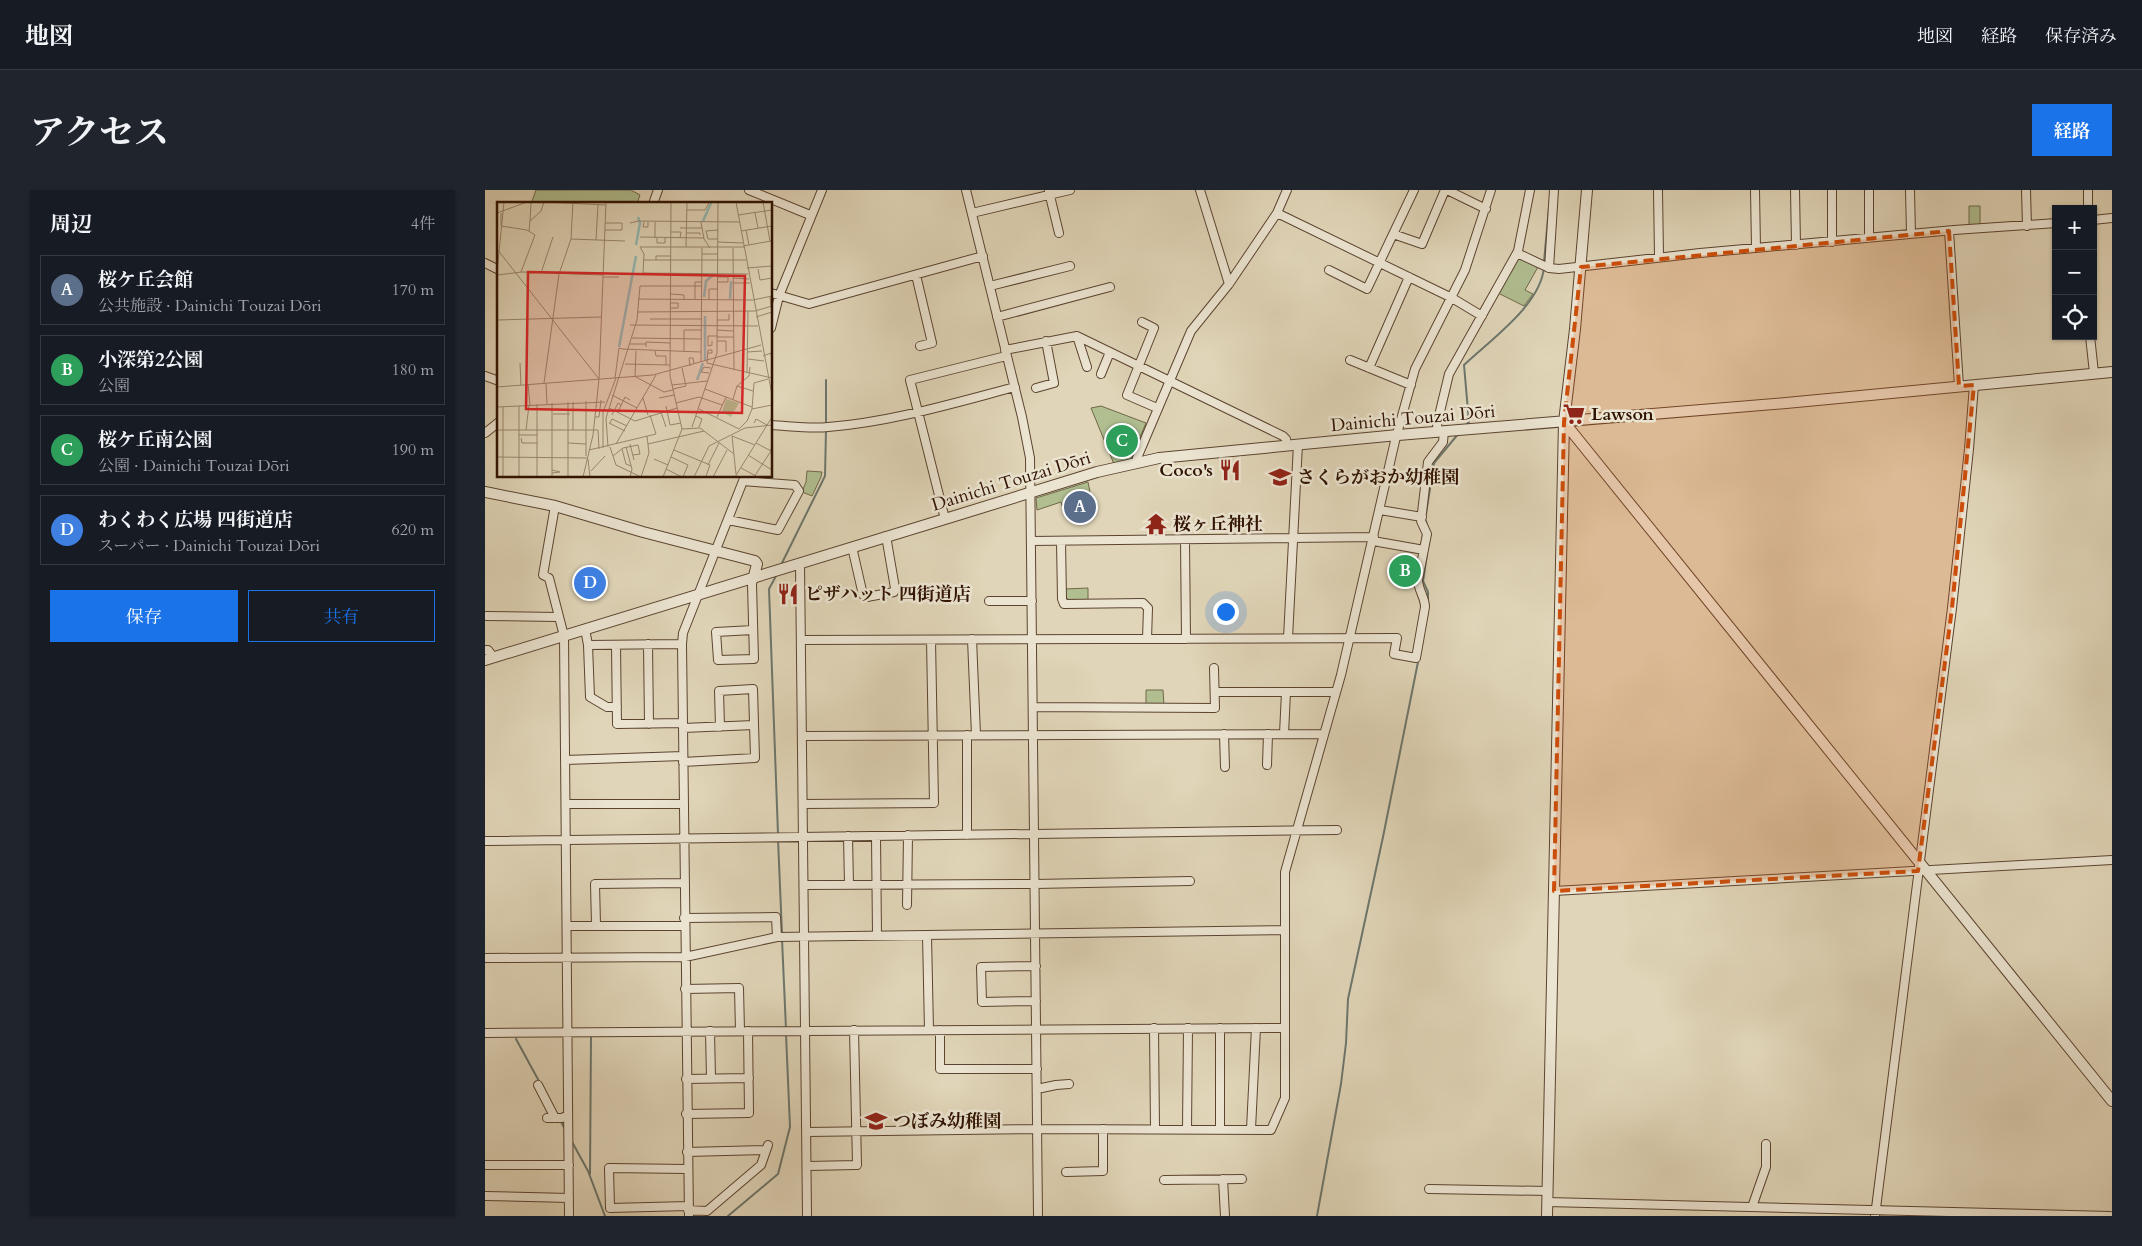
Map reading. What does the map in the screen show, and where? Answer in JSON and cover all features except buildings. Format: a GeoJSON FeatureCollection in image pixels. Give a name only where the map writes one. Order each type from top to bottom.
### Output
{"type":"FeatureCollection","features":[{"type":"Feature","properties":{"kind":"street"},"geometry":{"type":"LineString","coordinates":[[654,202],[658,190]]}},
{"type":"Feature","properties":{"kind":"street"},"geometry":{"type":"LineString","coordinates":[[749,190],[810,215]]}},
{"type":"Feature","properties":{"kind":"street"},"geometry":{"type":"LineString","coordinates":[[773,320],[779,296],[810,215],[822,190]]}},
{"type":"Feature","properties":{"kind":"street"},"geometry":{"type":"LineString","coordinates":[[966,190],[1030,454],[1038,1216]]}},
{"type":"Feature","properties":{"kind":"street"},"geometry":{"type":"LineString","coordinates":[[972,213],[1049,192],[1070,190]]}},
{"type":"Feature","properties":{"kind":"street"},"geometry":{"type":"LineString","coordinates":[[1200,190],[1229,284]]}},
{"type":"Feature","properties":{"kind":"street"},"geometry":{"type":"LineString","coordinates":[[1137,462],[1157,408],[1191,331],[1229,284],[1277,213],[1287,190]]}},
{"type":"Feature","properties":{"kind":"street"},"geometry":{"type":"LineString","coordinates":[[1329,270],[1367,289],[1414,190]]}},
{"type":"Feature","properties":{"kind":"street"},"geometry":{"type":"LineString","coordinates":[[1393,234],[1422,244],[1446,190],[1486,209]]}},
{"type":"Feature","properties":{"kind":"street"},"geometry":{"type":"LineString","coordinates":[[806,1132],[1037,1129],[1271,1130],[1285,1098],[1285,872],[1349,638],[1374,539],[1395,441],[1415,370],[1453,298],[1465,270],[1491,190]]}},
{"type":"Feature","properties":{"kind":"street"},"geometry":{"type":"LineString","coordinates":[[801,640],[1397,638],[1394,654],[1416,658],[1425,607],[1424,597],[1418,585],[1427,534],[1421,521],[1428,462],[1443,442],[1437,424],[1449,374],[1517,253],[1530,190]]}},
{"type":"Feature","properties":{"kind":"street"},"geometry":{"type":"LineString","coordinates":[[1549,268],[1555,190]]}},
{"type":"Feature","properties":{"kind":"street"},"geometry":{"type":"LineString","coordinates":[[1547,1216],[1564,422],[1581,267],[1587,190]]}},
{"type":"Feature","properties":{"kind":"street"},"geometry":{"type":"LineString","coordinates":[[1658,190],[1659,257]]}},
{"type":"Feature","properties":{"kind":"street"},"geometry":{"type":"LineString","coordinates":[[1755,190],[1757,248]]}},
{"type":"Feature","properties":{"kind":"street"},"geometry":{"type":"LineString","coordinates":[[1795,190],[1796,245]]}},
{"type":"Feature","properties":{"kind":"street"},"geometry":{"type":"LineString","coordinates":[[1832,190],[1833,242]]}},
{"type":"Feature","properties":{"kind":"street"},"geometry":{"type":"LineString","coordinates":[[1869,190],[1869,238]]}},
{"type":"Feature","properties":{"kind":"street"},"geometry":{"type":"LineString","coordinates":[[1909,190],[1911,234]]}},
{"type":"Feature","properties":{"kind":"street"},"geometry":{"type":"LineString","coordinates":[[2026,190],[2027,226]]}},
{"type":"Feature","properties":{"kind":"street"},"geometry":{"type":"LineString","coordinates":[[2088,190],[2089,205]]}},
{"type":"Feature","properties":{"kind":"street"},"geometry":{"type":"LineString","coordinates":[[1049,192],[1059,233]]}},
{"type":"Feature","properties":{"kind":"street"},"geometry":{"type":"LineString","coordinates":[[1277,213],[1453,298],[1482,316]]}},
{"type":"Feature","properties":{"kind":"street"},"geometry":{"type":"LineString","coordinates":[[2097,220],[2112,218]]}},
{"type":"Feature","properties":{"kind":"street"},"geometry":{"type":"LineString","coordinates":[[1517,253],[1549,268],[1581,267],[1659,257],[1911,234],[2052,224]]}},
{"type":"Feature","properties":{"kind":"street"},"geometry":{"type":"LineString","coordinates":[[1949,231],[1959,386]]}},
{"type":"Feature","properties":{"kind":"street"},"geometry":{"type":"LineString","coordinates":[[773,294],[809,304],[983,256]]}},
{"type":"Feature","properties":{"kind":"street"},"geometry":{"type":"LineString","coordinates":[[485,263],[497,269]]}},
{"type":"Feature","properties":{"kind":"street"},"geometry":{"type":"LineString","coordinates":[[990,286],[1071,266]]}},
{"type":"Feature","properties":{"kind":"street"},"geometry":{"type":"LineString","coordinates":[[916,275],[932,343],[919,346]]}},
{"type":"Feature","properties":{"kind":"street"},"geometry":{"type":"LineString","coordinates":[[1369,368],[1409,277]]}},
{"type":"Feature","properties":{"kind":"street"},"geometry":{"type":"LineString","coordinates":[[997,317],[1110,287]]}},
{"type":"Feature","properties":{"kind":"street"},"geometry":{"type":"LineString","coordinates":[[1142,322],[1154,328],[1127,395],[1157,408]]}},
{"type":"Feature","properties":{"kind":"street"},"geometry":{"type":"LineString","coordinates":[[945,519],[909,380],[1046,342],[1077,336],[1283,436],[1286,439],[1287,445]]}},
{"type":"Feature","properties":{"kind":"street"},"geometry":{"type":"LineString","coordinates":[[1077,336],[1087,367]]}},
{"type":"Feature","properties":{"kind":"street"},"geometry":{"type":"LineString","coordinates":[[2090,340],[2093,374]]}},
{"type":"Feature","properties":{"kind":"street"},"geometry":{"type":"LineString","coordinates":[[1036,388],[1054,383],[1046,342]]}},
{"type":"Feature","properties":{"kind":"street"},"geometry":{"type":"LineString","coordinates":[[1101,374],[1109,352]]}},
{"type":"Feature","properties":{"kind":"street"},"geometry":{"type":"LineString","coordinates":[[1350,360],[1411,384]]}},
{"type":"Feature","properties":{"kind":"street","name":"Dainichi Touzai Dōri"},"geometry":{"type":"LineString","coordinates":[[489,659],[1031,491],[1137,462],[1159,458],[2112,372]]}},
{"type":"Feature","properties":{"kind":"street"},"geometry":{"type":"LineString","coordinates":[[485,376],[497,380]]}},
{"type":"Feature","properties":{"kind":"street"},"geometry":{"type":"LineString","coordinates":[[1876,1213],[1921,868],[1953,599],[1969,449],[1973,385]]}},
{"type":"Feature","properties":{"kind":"street"},"geometry":{"type":"LineString","coordinates":[[773,425],[827,427],[858,424],[1015,387]]}},
{"type":"Feature","properties":{"kind":"street"},"geometry":{"type":"LineString","coordinates":[[1564,422],[1717,610],[1921,868],[2112,1101]]}},
{"type":"Feature","properties":{"kind":"street"},"geometry":{"type":"LineString","coordinates":[[485,433],[497,424]]}},
{"type":"Feature","properties":{"kind":"street"},"geometry":{"type":"LineString","coordinates":[[1287,638],[1298,444]]}},
{"type":"Feature","properties":{"kind":"street"},"geometry":{"type":"LineString","coordinates":[[688,1211],[683,633],[744,479],[795,484],[799,491],[778,530],[728,520]]}},
{"type":"Feature","properties":{"kind":"street"},"geometry":{"type":"LineString","coordinates":[[485,492],[555,506],[755,561],[757,570],[752,584],[754,659],[717,660],[717,632],[753,630]]}},
{"type":"Feature","properties":{"kind":"street"},"geometry":{"type":"LineString","coordinates":[[555,506],[543,574],[549,578],[564,636],[569,1216]]}},
{"type":"Feature","properties":{"kind":"street"},"geometry":{"type":"LineString","coordinates":[[1380,510],[1422,516]]}},
{"type":"Feature","properties":{"kind":"street"},"geometry":{"type":"LineString","coordinates":[[852,547],[863,595],[867,597],[894,592],[895,588],[886,536]]}},
{"type":"Feature","properties":{"kind":"street"},"geometry":{"type":"LineString","coordinates":[[1031,541],[1374,539],[1424,550]]}},
{"type":"Feature","properties":{"kind":"street"},"geometry":{"type":"LineString","coordinates":[[1185,540],[1186,638]]}},
{"type":"Feature","properties":{"kind":"street"},"geometry":{"type":"LineString","coordinates":[[1061,541],[1062,599],[1064,604],[1143,603],[1148,608],[1147,639]]}},
{"type":"Feature","properties":{"kind":"street"},"geometry":{"type":"LineString","coordinates":[[800,563],[807,1216]]}},
{"type":"Feature","properties":{"kind":"street"},"geometry":{"type":"LineString","coordinates":[[989,600],[1032,601]]}},
{"type":"Feature","properties":{"kind":"street"},"geometry":{"type":"LineString","coordinates":[[485,616],[558,617]]}},
{"type":"Feature","properties":{"kind":"street"},"geometry":{"type":"LineString","coordinates":[[585,629],[588,645],[590,697],[607,707],[617,706]]}},
{"type":"Feature","properties":{"kind":"street"},"geometry":{"type":"LineString","coordinates":[[972,639],[976,736]]}},
{"type":"Feature","properties":{"kind":"street"},"geometry":{"type":"LineString","coordinates":[[803,804],[934,803],[931,640]]}},
{"type":"Feature","properties":{"kind":"street"},"geometry":{"type":"LineString","coordinates":[[647,644],[649,724]]}},
{"type":"Feature","properties":{"kind":"street"},"geometry":{"type":"LineString","coordinates":[[588,645],[682,644]]}},
{"type":"Feature","properties":{"kind":"street"},"geometry":{"type":"LineString","coordinates":[[616,645],[617,724],[683,726],[754,725]]}},
{"type":"Feature","properties":{"kind":"street"},"geometry":{"type":"LineString","coordinates":[[485,650],[489,650],[489,659]]}},
{"type":"Feature","properties":{"kind":"street"},"geometry":{"type":"LineString","coordinates":[[1033,707],[1215,708],[1214,668]]}},
{"type":"Feature","properties":{"kind":"street"},"geometry":{"type":"LineString","coordinates":[[565,760],[755,758],[753,689],[719,691],[720,726]]}},
{"type":"Feature","properties":{"kind":"street"},"geometry":{"type":"LineString","coordinates":[[1215,692],[1335,692]]}},
{"type":"Feature","properties":{"kind":"street"},"geometry":{"type":"LineString","coordinates":[[1284,734],[1286,692]]}},
{"type":"Feature","properties":{"kind":"street"},"geometry":{"type":"LineString","coordinates":[[1224,734],[1225,767]]}},
{"type":"Feature","properties":{"kind":"street"},"geometry":{"type":"LineString","coordinates":[[1267,734],[1267,765]]}},
{"type":"Feature","properties":{"kind":"street"},"geometry":{"type":"LineString","coordinates":[[802,736],[1323,734]]}},
{"type":"Feature","properties":{"kind":"street"},"geometry":{"type":"LineString","coordinates":[[967,736],[967,835]]}},
{"type":"Feature","properties":{"kind":"street"},"geometry":{"type":"LineString","coordinates":[[566,804],[683,804]]}},
{"type":"Feature","properties":{"kind":"street"},"geometry":{"type":"LineString","coordinates":[[485,840],[1337,830]]}},
{"type":"Feature","properties":{"kind":"street"},"geometry":{"type":"LineString","coordinates":[[907,905],[908,835]]}},
{"type":"Feature","properties":{"kind":"street"},"geometry":{"type":"LineString","coordinates":[[849,836],[849,885]]}},
{"type":"Feature","properties":{"kind":"street"},"geometry":{"type":"LineString","coordinates":[[876,836],[877,935]]}},
{"type":"Feature","properties":{"kind":"street"},"geometry":{"type":"LineString","coordinates":[[1554,891],[1921,868],[2112,860]]}},
{"type":"Feature","properties":{"kind":"street"},"geometry":{"type":"LineString","coordinates":[[804,885],[1190,881]]}},
{"type":"Feature","properties":{"kind":"street"},"geometry":{"type":"LineString","coordinates":[[596,925],[595,884],[684,883]]}},
{"type":"Feature","properties":{"kind":"street"},"geometry":{"type":"LineString","coordinates":[[567,926],[776,917],[777,937]]}},
{"type":"Feature","properties":{"kind":"street"},"geometry":{"type":"LineString","coordinates":[[485,958],[685,957],[777,937],[804,936],[1284,930]]}},
{"type":"Feature","properties":{"kind":"street"},"geometry":{"type":"LineString","coordinates":[[927,935],[929,1030]]}},
{"type":"Feature","properties":{"kind":"street"},"geometry":{"type":"LineString","coordinates":[[1036,966],[981,966],[982,1002],[1036,1001]]}},
{"type":"Feature","properties":{"kind":"street"},"geometry":{"type":"LineString","coordinates":[[685,989],[739,988],[749,1078],[749,1113],[687,1114]]}},
{"type":"Feature","properties":{"kind":"street"},"geometry":{"type":"LineString","coordinates":[[1154,1028],[1155,1129]]}},
{"type":"Feature","properties":{"kind":"street"},"geometry":{"type":"LineString","coordinates":[[1187,1129],[1188,1028]]}},
{"type":"Feature","properties":{"kind":"street"},"geometry":{"type":"LineString","coordinates":[[1220,1028],[1220,1129]]}},
{"type":"Feature","properties":{"kind":"street"},"geometry":{"type":"LineString","coordinates":[[1251,1129],[1257,1028]]}},
{"type":"Feature","properties":{"kind":"street"},"geometry":{"type":"LineString","coordinates":[[485,1033],[1284,1028]]}},
{"type":"Feature","properties":{"kind":"street"},"geometry":{"type":"LineString","coordinates":[[807,1166],[857,1165],[854,1030]]}},
{"type":"Feature","properties":{"kind":"street"},"geometry":{"type":"LineString","coordinates":[[940,1030],[940,1069],[1037,1069]]}},
{"type":"Feature","properties":{"kind":"street"},"geometry":{"type":"LineString","coordinates":[[710,1031],[711,1078]]}},
{"type":"Feature","properties":{"kind":"street"},"geometry":{"type":"LineString","coordinates":[[686,1079],[749,1078]]}},
{"type":"Feature","properties":{"kind":"street"},"geometry":{"type":"LineString","coordinates":[[1037,1089],[1069,1084]]}},
{"type":"Feature","properties":{"kind":"street"},"geometry":{"type":"LineString","coordinates":[[538,1085],[551,1118],[568,1115]]}},
{"type":"Feature","properties":{"kind":"street"},"geometry":{"type":"LineString","coordinates":[[1066,1172],[1103,1171],[1103,1129]]}},
{"type":"Feature","properties":{"kind":"street"},"geometry":{"type":"LineString","coordinates":[[1752,1207],[1766,1167],[1766,1144]]}},
{"type":"Feature","properties":{"kind":"street"},"geometry":{"type":"LineString","coordinates":[[687,1152],[767,1147],[761,1165],[707,1211],[610,1208],[609,1168],[687,1169]]}},
{"type":"Feature","properties":{"kind":"street"},"geometry":{"type":"LineString","coordinates":[[485,1165],[569,1165]]}},
{"type":"Feature","properties":{"kind":"street"},"geometry":{"type":"LineString","coordinates":[[1223,1179],[1225,1216]]}},
{"type":"Feature","properties":{"kind":"street"},"geometry":{"type":"LineString","coordinates":[[1164,1180],[1242,1179]]}},
{"type":"Feature","properties":{"kind":"street"},"geometry":{"type":"LineString","coordinates":[[1429,1189],[1548,1191]]}},
{"type":"Feature","properties":{"kind":"street"},"geometry":{"type":"LineString","coordinates":[[485,1196],[569,1198]]}},
{"type":"Feature","properties":{"kind":"street"},"geometry":{"type":"LineString","coordinates":[[1547,1202],[1752,1207],[1876,1213],[2110,1216]]}},
{"type":"Feature","properties":{"kind":"highlighted area"},"geometry":{"type":"Polygon","coordinates":[[[1949,231],[1959,386],[1974,385],[1952,608],[1918,871],[1554,891],[1564,422],[1581,267],[1949,231]]]}},
{"type":"Feature","properties":{"kind":"green space"},"geometry":{"type":"Polygon","coordinates":[[[536,190],[631,190],[640,195],[638,202],[532,202],[536,190]]]}},
{"type":"Feature","properties":{"kind":"green space"},"geometry":{"type":"Polygon","coordinates":[[[1969,206],[1980,206],[1979,226],[1969,226],[1969,206]]]}},
{"type":"Feature","properties":{"kind":"green space"},"geometry":{"type":"Polygon","coordinates":[[[1520,257],[1538,267],[1525,290],[1533,294],[1524,306],[1498,293],[1516,258],[1520,257]]]}},
{"type":"Feature","properties":{"kind":"green space"},"geometry":{"type":"Polygon","coordinates":[[[1101,406],[1146,423],[1131,459],[1114,464],[1091,408],[1101,406]]]}},
{"type":"Feature","properties":{"kind":"green space"},"geometry":{"type":"Polygon","coordinates":[[[807,471],[822,472],[812,496],[802,492],[806,482],[807,471]]]}},
{"type":"Feature","properties":{"kind":"green space"},"geometry":{"type":"Polygon","coordinates":[[[1088,482],[1090,492],[1081,495],[1082,500],[1062,506],[1061,502],[1037,510],[1036,498],[1088,482]]]}},
{"type":"Feature","properties":{"kind":"green space"},"geometry":{"type":"Polygon","coordinates":[[[1395,560],[1416,564],[1413,581],[1394,577],[1395,560]]]}},
{"type":"Feature","properties":{"kind":"green space"},"geometry":{"type":"Polygon","coordinates":[[[1088,588],[1088,601],[1073,601],[1065,598],[1065,589],[1088,588]]]}},
{"type":"Feature","properties":{"kind":"green space"},"geometry":{"type":"Polygon","coordinates":[[[1146,690],[1163,690],[1164,705],[1146,705],[1146,690]]]}},
{"type":"Feature","properties":{"kind":"waterway"},"geometry":{"type":"LineString","coordinates":[[1544,262],[1549,207]]}},
{"type":"Feature","properties":{"kind":"waterway"},"geometry":{"type":"LineString","coordinates":[[1465,426],[1469,422],[1464,365],[1513,321],[1524,308],[1534,295],[1541,281],[1544,267]]}},
{"type":"Feature","properties":{"kind":"waterway"},"geometry":{"type":"LineString","coordinates":[[826,380],[826,425]]}},
{"type":"Feature","properties":{"kind":"waterway"},"geometry":{"type":"LineString","coordinates":[[781,565],[825,476],[826,430]]}},
{"type":"Feature","properties":{"kind":"waterway"},"geometry":{"type":"LineString","coordinates":[[1426,514],[1434,463],[1459,433]]}},
{"type":"Feature","properties":{"kind":"waterway"},"geometry":{"type":"LineString","coordinates":[[1425,518],[1428,528]]}},
{"type":"Feature","properties":{"kind":"waterway"},"geometry":{"type":"LineString","coordinates":[[1427,554],[1423,581],[1428,592],[1428,605]]}},
{"type":"Feature","properties":{"kind":"waterway"},"geometry":{"type":"LineString","coordinates":[[776,576],[769,589],[778,834]]}},
{"type":"Feature","properties":{"kind":"waterway"},"geometry":{"type":"LineString","coordinates":[[1317,1216],[1341,1084],[1346,1043],[1348,999],[1423,637]]}},
{"type":"Feature","properties":{"kind":"waterway"},"geometry":{"type":"LineString","coordinates":[[778,839],[782,934]]}},
{"type":"Feature","properties":{"kind":"waterway"},"geometry":{"type":"LineString","coordinates":[[782,939],[786,1029]]}},
{"type":"Feature","properties":{"kind":"waterway"},"geometry":{"type":"LineString","coordinates":[[728,1216],[778,1174],[790,1127],[786,1034]]}},
{"type":"Feature","properties":{"kind":"waterway"},"geometry":{"type":"LineString","coordinates":[[590,1174],[591,1037]]}},
{"type":"Feature","properties":{"kind":"waterway"},"geometry":{"type":"LineString","coordinates":[[516,1039],[540,1083]]}},
{"type":"Feature","properties":{"kind":"waterway"},"geometry":{"type":"LineString","coordinates":[[553,1107],[558,1116]]}},
{"type":"Feature","properties":{"kind":"waterway"},"geometry":{"type":"LineString","coordinates":[[560,1120],[565,1129]]}},
{"type":"Feature","properties":{"kind":"waterway"},"geometry":{"type":"LineString","coordinates":[[571,1140],[588,1171],[605,1216]]}},
{"type":"Feature","properties":{"kind":"place","name":"Lawson"},"geometry":{"type":"Point","coordinates":[1574,414]}},
{"type":"Feature","properties":{"kind":"place","name":"桜ケ丘南公園"},"geometry":{"type":"Point","coordinates":[1122,441]}},
{"type":"Feature","properties":{"kind":"place","name":"Coco's"},"geometry":{"type":"Point","coordinates":[1230,470]}},
{"type":"Feature","properties":{"kind":"place","name":"さくらがおか幼稚園"},"geometry":{"type":"Point","coordinates":[1280,477]}},
{"type":"Feature","properties":{"kind":"place","name":"桜ケ丘会館"},"geometry":{"type":"Point","coordinates":[1080,507]}},
{"type":"Feature","properties":{"kind":"place","name":"桜ヶ丘神社"},"geometry":{"type":"Point","coordinates":[1156,524]}},
{"type":"Feature","properties":{"kind":"place","name":"小深第2公園"},"geometry":{"type":"Point","coordinates":[1405,571]}},
{"type":"Feature","properties":{"kind":"place","name":"わくわく広場 四街道店"},"geometry":{"type":"Point","coordinates":[590,583]}},
{"type":"Feature","properties":{"kind":"place","name":"ピザハット 四街道店"},"geometry":{"type":"Point","coordinates":[788,594]}},
{"type":"Feature","properties":{"kind":"place","name":"つぼみ幼稚園"},"geometry":{"type":"Point","coordinates":[876,1121]}}]}
